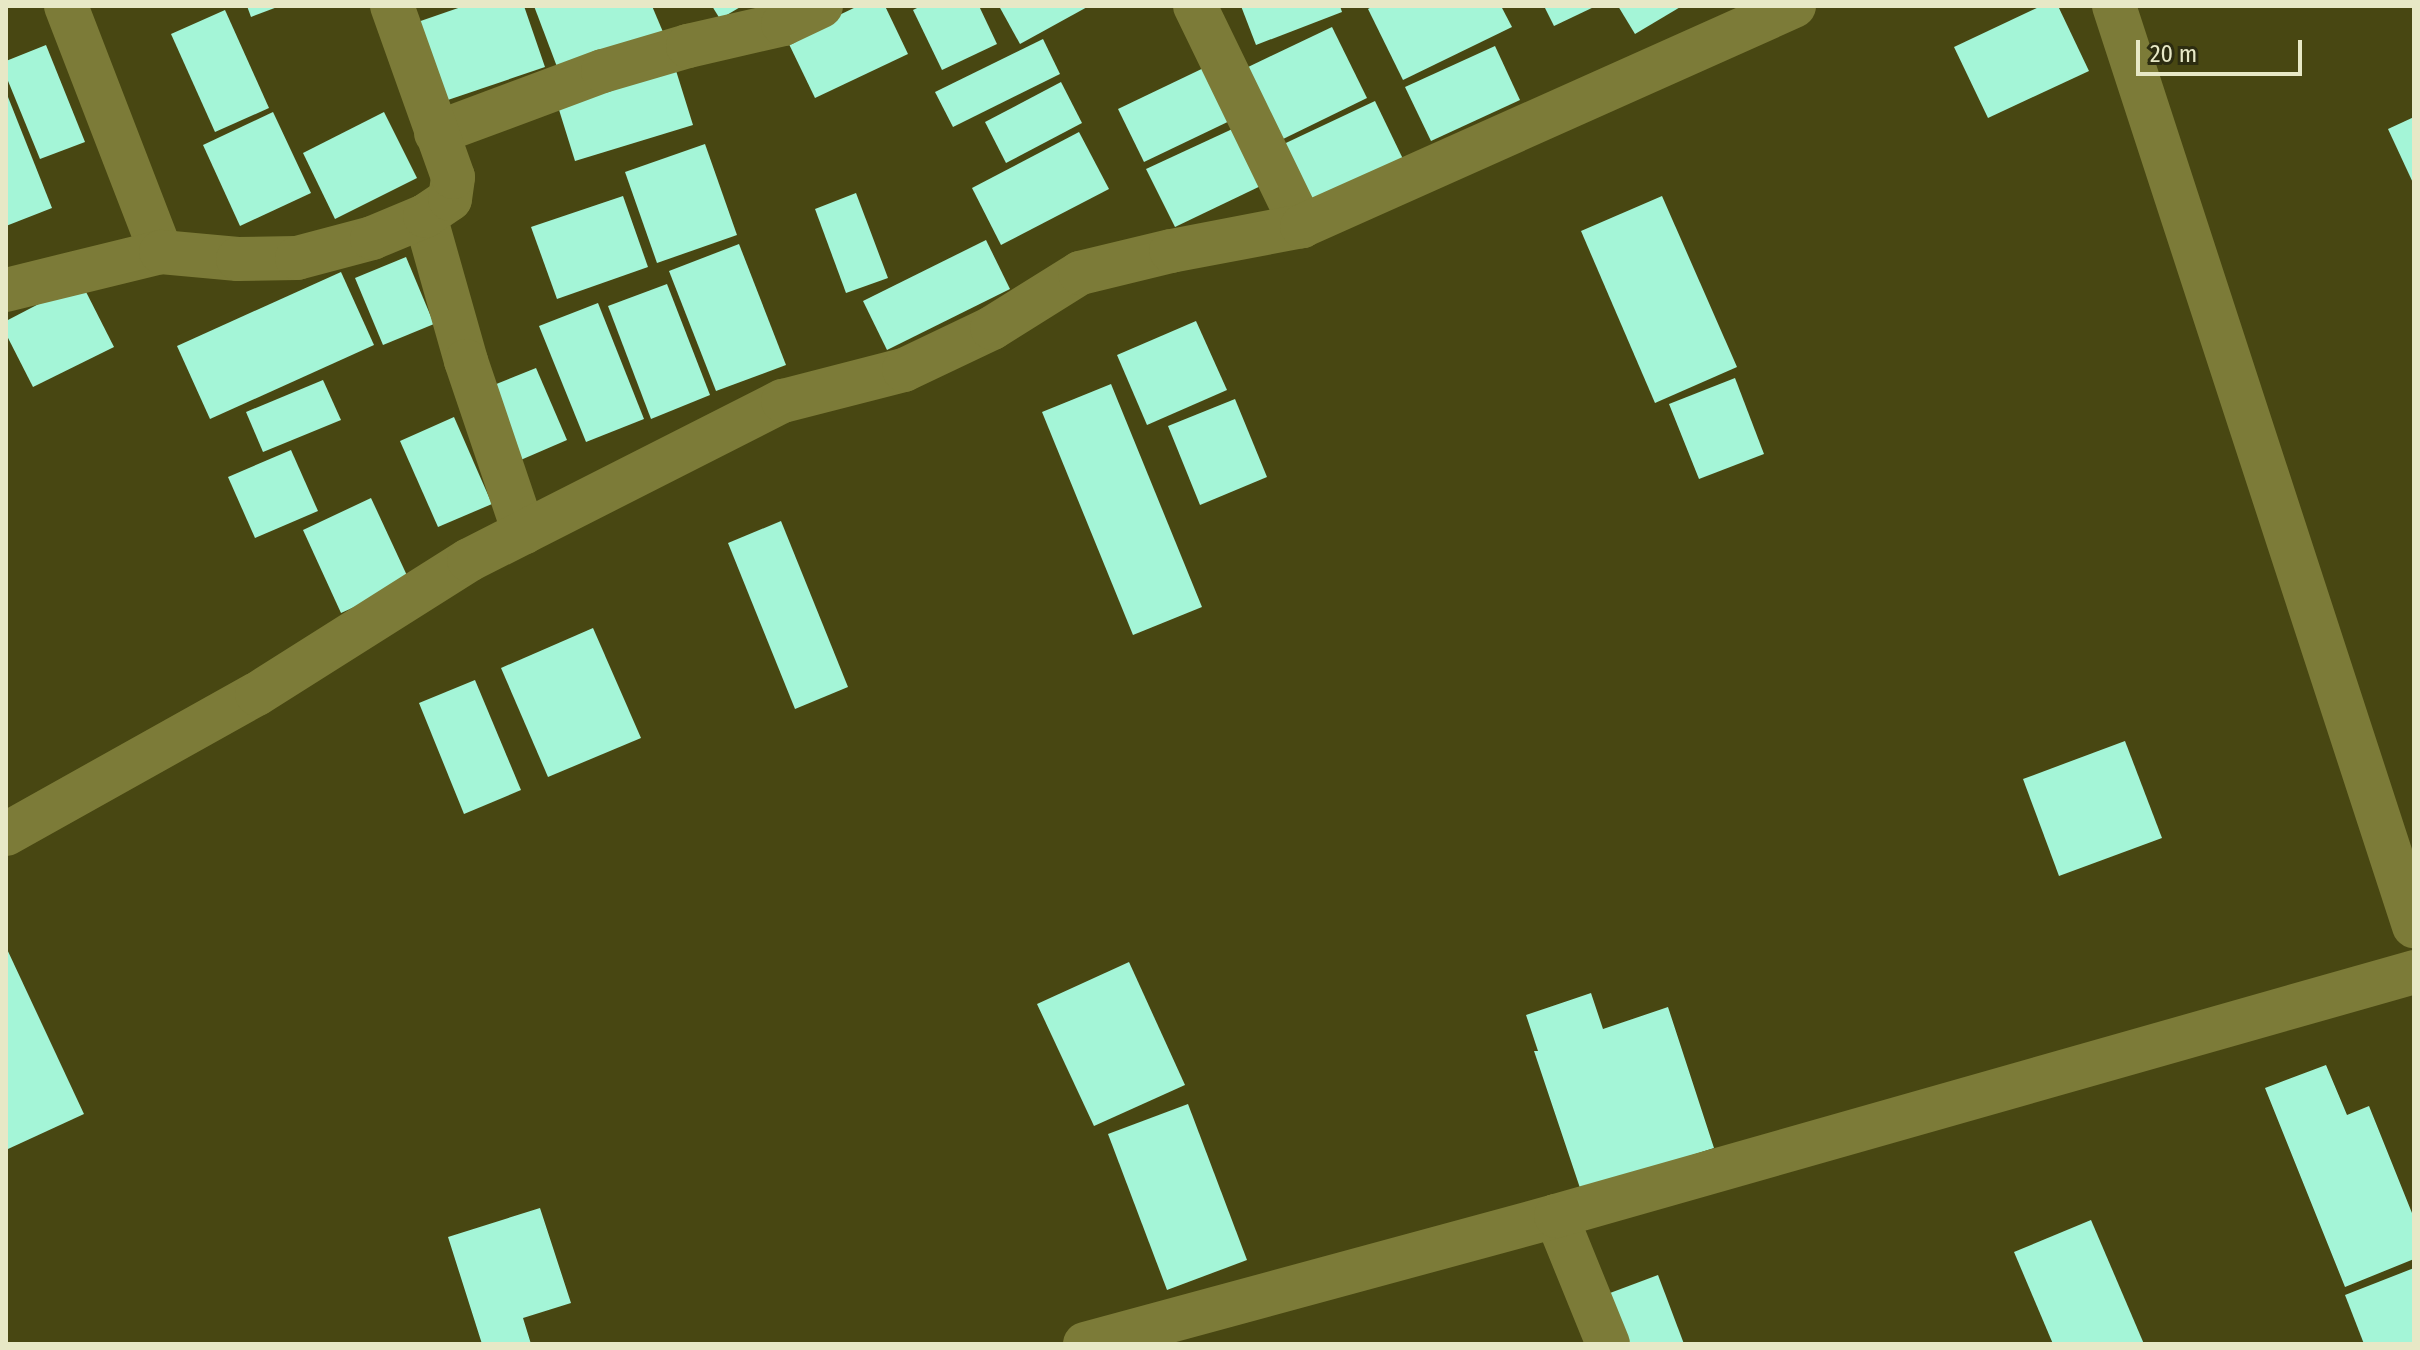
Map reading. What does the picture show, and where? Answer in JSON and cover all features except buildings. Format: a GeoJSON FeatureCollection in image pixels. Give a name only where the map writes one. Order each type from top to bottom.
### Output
{"type":"FeatureCollection","features":[{"type":"Feature","properties":{"kind":"street"},"geometry":{"type":"LineString","coordinates":[[66,6],[161,252]]}},
{"type":"Feature","properties":{"kind":"street"},"geometry":{"type":"LineString","coordinates":[[6,290],[161,252],[238,259],[297,258],[372,238],[425,216],[450,199],[453,177],[392,6]]}},
{"type":"Feature","properties":{"kind":"street"},"geometry":{"type":"LineString","coordinates":[[436,133],[603,71],[688,46],[783,24],[821,6]]}},
{"type":"Feature","properties":{"kind":"street"},"geometry":{"type":"LineString","coordinates":[[1195,6],[1302,226]]}},
{"type":"Feature","properties":{"kind":"street"},"geometry":{"type":"LineString","coordinates":[[6,834],[257,694],[469,560],[783,401],[904,370],[992,328],[1080,273],[1171,251],[1302,226],[1794,6]]}},
{"type":"Feature","properties":{"kind":"street"},"geometry":{"type":"LineString","coordinates":[[2114,6],[2414,926]]}},
{"type":"Feature","properties":{"kind":"street"},"geometry":{"type":"LineString","coordinates":[[425,216],[466,361],[524,532]]}},
{"type":"Feature","properties":{"kind":"street"},"geometry":{"type":"LineString","coordinates":[[1085,1344],[1556,1216],[2414,972]]}},
{"type":"Feature","properties":{"kind":"street"},"geometry":{"type":"LineString","coordinates":[[1556,1216],[1608,1344]]}}]}
